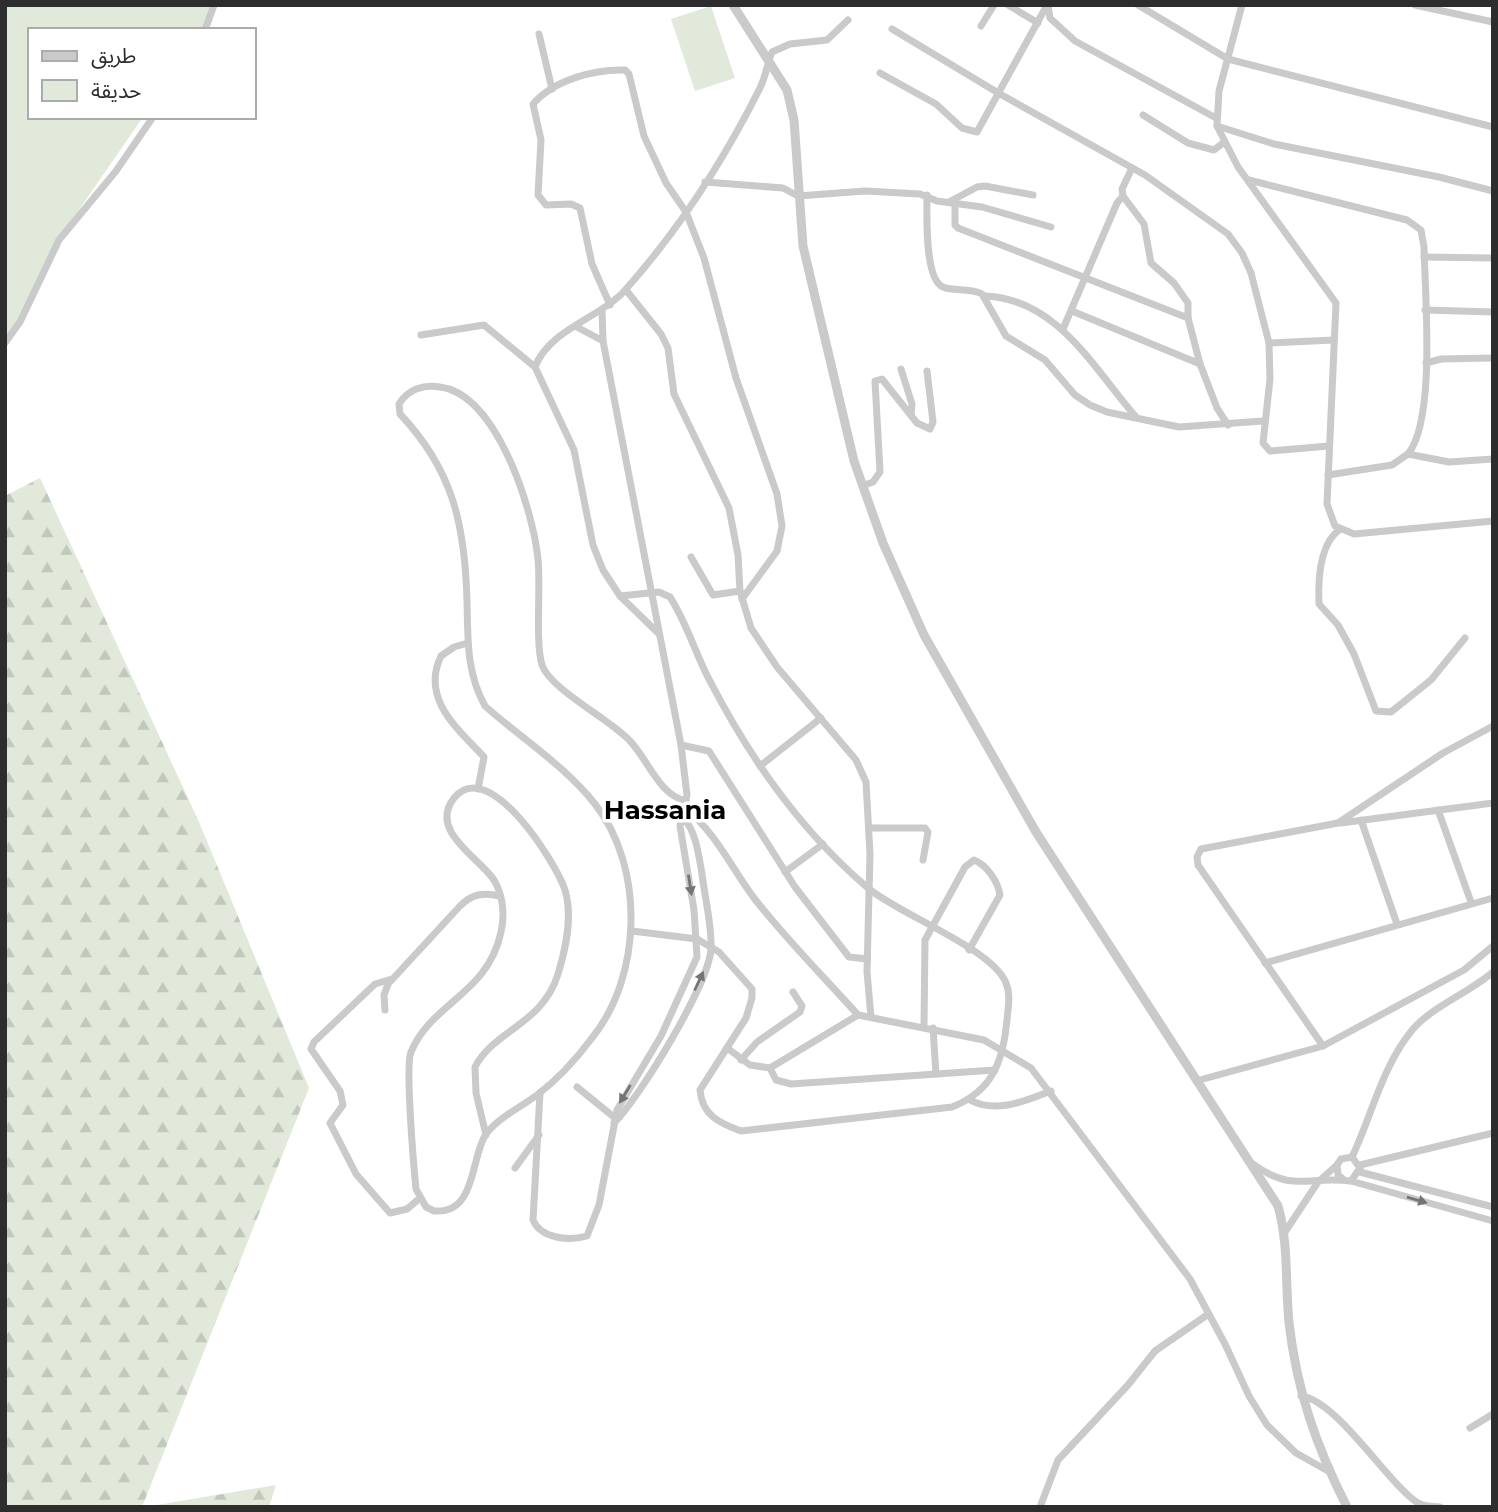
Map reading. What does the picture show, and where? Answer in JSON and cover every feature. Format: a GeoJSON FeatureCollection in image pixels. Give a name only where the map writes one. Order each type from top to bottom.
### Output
{"type":"FeatureCollection","features":[{"type":"Feature","properties":{"kind":"street"},"geometry":{"type":"LineString","coordinates":[[206,28],[214,5]]}},
{"type":"Feature","properties":{"kind":"street"},"geometry":{"type":"LineString","coordinates":[[733,5],[781,77],[791,104],[807,269],[862,486],[883,543],[924,635],[1036,832],[1278,1206],[1285,1232],[1289,1321],[1300,1396],[1328,1471],[1347,1507]]}},
{"type":"Feature","properties":{"kind":"street"},"geometry":{"type":"LineString","coordinates":[[981,26],[994,5]]}},
{"type":"Feature","properties":{"kind":"street"},"geometry":{"type":"LineString","coordinates":[[1008,5],[1038,23]]}},
{"type":"Feature","properties":{"kind":"street"},"geometry":{"type":"LineString","coordinates":[[880,73],[936,104],[955,123],[972,132],[981,130],[1048,5]]}},
{"type":"Feature","properties":{"kind":"street"},"geometry":{"type":"LineString","coordinates":[[1048,5],[1050,18],[1075,41],[1216,122],[1274,144],[1438,177],[1493,191]]}},
{"type":"Feature","properties":{"kind":"street"},"geometry":{"type":"LineString","coordinates":[[1138,5],[1228,59],[1493,127]]}},
{"type":"Feature","properties":{"kind":"street"},"geometry":{"type":"LineString","coordinates":[[1242,5],[1216,122],[1223,143],[1247,179],[1335,300],[1338,311],[1329,446],[1329,514],[1339,530],[1354,534],[1493,521]]}},
{"type":"Feature","properties":{"kind":"street"},"geometry":{"type":"LineString","coordinates":[[1415,5],[1493,22]]}},
{"type":"Feature","properties":{"kind":"street"},"geometry":{"type":"LineString","coordinates":[[535,368],[543,353],[575,326],[610,305],[626,290],[686,212],[760,89],[769,59],[779,47],[827,40],[848,20]]}},
{"type":"Feature","properties":{"kind":"street"},"geometry":{"type":"LineString","coordinates":[[892,29],[1000,94],[1132,167],[1228,234],[1251,274],[1269,343],[1270,379],[1263,421],[1263,443],[1270,451],[1329,446]]}},
{"type":"Feature","properties":{"kind":"street"},"geometry":{"type":"LineString","coordinates":[[539,34],[552,89]]}},
{"type":"Feature","properties":{"kind":"street"},"geometry":{"type":"LineString","coordinates":[[610,305],[592,264],[580,208],[571,204],[546,205],[538,195],[541,140],[533,104],[552,89],[591,74],[628,71],[644,136],[666,183],[686,212],[704,258],[722,332],[778,494],[781,512],[778,551],[741,595],[713,595],[691,557]]}},
{"type":"Feature","properties":{"kind":"street"},"geometry":{"type":"LineString","coordinates":[[1143,115],[1199,148],[1214,150],[1223,143]]}},
{"type":"Feature","properties":{"kind":"street"},"geometry":{"type":"LineString","coordinates":[[5,343],[20,322],[59,240],[116,171],[152,119]]}},
{"type":"Feature","properties":{"kind":"street"},"geometry":{"type":"LineString","coordinates":[[1132,167],[1122,189],[1123,196],[1141,218],[1151,263],[1174,283],[1188,301],[1188,318],[1200,364],[1217,408],[1228,425]]}},
{"type":"Feature","properties":{"kind":"street"},"geometry":{"type":"LineString","coordinates":[[1247,179],[1407,220],[1421,230],[1426,363],[1418,436],[1408,454],[1392,465],[1328,475]]}},
{"type":"Feature","properties":{"kind":"street"},"geometry":{"type":"LineString","coordinates":[[702,186],[783,188],[798,196],[895,191],[927,195],[1051,227]]}},
{"type":"Feature","properties":{"kind":"street"},"geometry":{"type":"LineString","coordinates":[[951,202],[976,187],[985,186],[1033,195]]}},
{"type":"Feature","properties":{"kind":"street"},"geometry":{"type":"LineString","coordinates":[[927,195],[932,271],[942,287],[963,288],[984,296],[1013,301],[1063,329],[1136,417]]}},
{"type":"Feature","properties":{"kind":"street"},"geometry":{"type":"LineString","coordinates":[[1063,329],[1113,212],[1123,196]]}},
{"type":"Feature","properties":{"kind":"street"},"geometry":{"type":"LineString","coordinates":[[951,202],[955,225],[958,228],[1188,318]]}},
{"type":"Feature","properties":{"kind":"street"},"geometry":{"type":"LineString","coordinates":[[1424,257],[1493,258]]}},
{"type":"Feature","properties":{"kind":"street"},"geometry":{"type":"LineString","coordinates":[[626,290],[649,315],[668,348],[674,394],[729,508],[738,555],[741,595],[756,637],[862,770],[868,798],[867,959],[871,1017]]}},
{"type":"Feature","properties":{"kind":"street"},"geometry":{"type":"LineString","coordinates":[[984,296],[1001,331],[1045,360],[1081,400],[1107,412],[1179,427],[1263,421]]}},
{"type":"Feature","properties":{"kind":"street"},"geometry":{"type":"LineString","coordinates":[[540,1093],[533,1213],[535,1224],[546,1234],[580,1238],[590,1233],[596,1219],[614,1120],[675,1009],[697,957],[697,939],[680,827],[686,805],[681,745],[603,341],[601,310]]}},
{"type":"Feature","properties":{"kind":"street"},"geometry":{"type":"LineString","coordinates":[[1425,310],[1493,312]]}},
{"type":"Feature","properties":{"kind":"street"},"geometry":{"type":"LineString","coordinates":[[1072,311],[1200,364]]}},
{"type":"Feature","properties":{"kind":"street"},"geometry":{"type":"LineString","coordinates":[[421,335],[484,325],[535,368],[574,450],[599,561],[610,584],[659,634]]}},
{"type":"Feature","properties":{"kind":"street"},"geometry":{"type":"LineString","coordinates":[[575,326],[603,341]]}},
{"type":"Feature","properties":{"kind":"street"},"geometry":{"type":"LineString","coordinates":[[1269,343],[1334,340]]}},
{"type":"Feature","properties":{"kind":"street"},"geometry":{"type":"LineString","coordinates":[[1426,363],[1441,359],[1493,358]]}},
{"type":"Feature","properties":{"kind":"street"},"geometry":{"type":"LineString","coordinates":[[901,369],[912,404],[911,415]]}},
{"type":"Feature","properties":{"kind":"street"},"geometry":{"type":"LineString","coordinates":[[862,486],[873,482],[880,472],[876,379],[882,379],[920,425],[932,429],[927,371]]}},
{"type":"Feature","properties":{"kind":"street"},"geometry":{"type":"LineString","coordinates":[[486,1135],[540,1093],[592,1039],[614,1004],[632,931],[627,882],[611,828],[594,802],[564,770],[485,706],[471,672],[466,562],[453,499],[437,458],[399,409],[403,398],[410,391],[430,386],[452,390],[486,419],[515,474],[529,512],[538,558],[542,666],[560,686],[629,740],[669,795],[686,805],[703,822],[752,896],[783,934],[858,1016]]}},
{"type":"Feature","properties":{"kind":"street"},"geometry":{"type":"LineString","coordinates":[[1408,454],[1449,462],[1493,459]]}},
{"type":"Feature","properties":{"kind":"street"},"geometry":{"type":"LineString","coordinates":[[1339,530],[1329,543],[1321,563],[1319,604],[1338,625],[1354,654],[1376,711],[1391,712],[1431,680],[1465,638]]}},
{"type":"Feature","properties":{"kind":"street"},"geometry":{"type":"LineString","coordinates":[[620,596],[664,593],[672,600],[711,684],[760,766],[823,844],[869,890],[969,950],[1001,975],[1008,988],[1004,1049],[995,1070],[970,1100],[952,1107],[741,1131],[713,1119],[700,1093],[705,1077],[746,1018],[752,994],[743,976],[711,946],[697,939],[632,931]]}},
{"type":"Feature","properties":{"kind":"street"},"geometry":{"type":"LineString","coordinates":[[468,643],[454,647],[441,656],[436,683],[442,707],[448,717],[462,737],[484,757],[478,789]]}},
{"type":"Feature","properties":{"kind":"street"},"geometry":{"type":"LineString","coordinates":[[760,766],[821,718]]}},
{"type":"Feature","properties":{"kind":"street"},"geometry":{"type":"LineString","coordinates":[[1338,823],[1443,753],[1493,726]]}},
{"type":"Feature","properties":{"kind":"street"},"geometry":{"type":"LineString","coordinates":[[681,745],[709,751],[785,872],[844,952],[853,959],[867,959]]}},
{"type":"Feature","properties":{"kind":"street"},"geometry":{"type":"LineString","coordinates":[[478,789],[503,802],[524,822],[548,853],[565,891],[568,914],[558,976],[541,1007],[498,1043],[475,1067],[476,1093],[486,1135],[470,1184],[458,1203],[445,1210],[434,1211],[419,1198],[415,1180],[409,1058],[427,1026],[472,987],[494,953],[502,927],[500,896],[490,875],[469,857],[454,836],[448,821],[449,807],[457,794],[478,789]]}},
{"type":"Feature","properties":{"kind":"street"},"geometry":{"type":"LineString","coordinates":[[1323,1046],[1198,865],[1201,849],[1338,823],[1493,803]]}},
{"type":"Feature","properties":{"kind":"street"},"geometry":{"type":"LineString","coordinates":[[1438,810],[1471,902]]}},
{"type":"Feature","properties":{"kind":"street"},"geometry":{"type":"LineString","coordinates":[[614,1120],[633,1101],[685,1014],[706,966],[711,946],[700,865],[690,825],[684,819]]}},
{"type":"Feature","properties":{"kind":"street"},"geometry":{"type":"LineString","coordinates":[[1361,820],[1397,924]]}},
{"type":"Feature","properties":{"kind":"street"},"geometry":{"type":"LineString","coordinates":[[869,828],[925,828],[928,835],[923,860]]}},
{"type":"Feature","properties":{"kind":"street"},"geometry":{"type":"LineString","coordinates":[[785,872],[823,844]]}},
{"type":"Feature","properties":{"kind":"street"},"geometry":{"type":"LineString","coordinates":[[924,1026],[925,940],[967,864],[972,860],[979,862],[991,876],[1000,895],[969,950]]}},
{"type":"Feature","properties":{"kind":"street"},"geometry":{"type":"LineString","coordinates":[[386,1010],[384,995],[392,979],[467,899],[482,894],[500,896]]}},
{"type":"Feature","properties":{"kind":"street"},"geometry":{"type":"LineString","coordinates":[[1265,962],[1493,898]]}},
{"type":"Feature","properties":{"kind":"street"},"geometry":{"type":"LineString","coordinates":[[1196,1081],[1323,1046],[1464,970],[1493,947]]}},
{"type":"Feature","properties":{"kind":"street"},"geometry":{"type":"LineString","coordinates":[[1352,1157],[1369,1121],[1385,1072],[1414,1028],[1493,972]]}},
{"type":"Feature","properties":{"kind":"street"},"geometry":{"type":"LineString","coordinates":[[392,979],[375,984],[314,1042],[311,1049],[341,1095],[343,1105],[330,1123],[356,1174],[390,1213],[407,1209],[419,1198]]}},
{"type":"Feature","properties":{"kind":"street"},"geometry":{"type":"LineString","coordinates":[[741,1060],[750,1048],[801,1010],[801,1003],[793,992]]}},
{"type":"Feature","properties":{"kind":"street"},"geometry":{"type":"LineString","coordinates":[[675,1009],[685,1014]]}},
{"type":"Feature","properties":{"kind":"street"},"geometry":{"type":"LineString","coordinates":[[727,1048],[750,1065],[770,1068],[858,1016],[924,1026],[984,1040],[1004,1049],[1031,1068],[1051,1091],[1190,1279],[1225,1344],[1248,1396],[1267,1425],[1296,1452],[1328,1471]]}},
{"type":"Feature","properties":{"kind":"street"},"geometry":{"type":"LineString","coordinates":[[933,1028],[936,1074]]}},
{"type":"Feature","properties":{"kind":"street"},"geometry":{"type":"LineString","coordinates":[[650,1054],[659,1060]]}},
{"type":"Feature","properties":{"kind":"street"},"geometry":{"type":"LineString","coordinates":[[770,1068],[776,1080],[791,1084],[995,1070]]}},
{"type":"Feature","properties":{"kind":"street"},"geometry":{"type":"LineString","coordinates":[[578,1087],[614,1120]]}},
{"type":"Feature","properties":{"kind":"street"},"geometry":{"type":"LineString","coordinates":[[970,1100],[981,1106],[1000,1106],[1051,1091]]}},
{"type":"Feature","properties":{"kind":"street"},"geometry":{"type":"LineString","coordinates":[[1348,1180],[1360,1168],[1493,1133]]}},
{"type":"Feature","properties":{"kind":"street"},"geometry":{"type":"LineString","coordinates":[[515,1168],[539,1136]]}},
{"type":"Feature","properties":{"kind":"street"},"geometry":{"type":"LineString","coordinates":[[1285,1232],[1318,1182],[1341,1159],[1352,1157]]}},
{"type":"Feature","properties":{"kind":"street"},"geometry":{"type":"LineString","coordinates":[[1352,1157],[1360,1168],[1493,1207]]}},
{"type":"Feature","properties":{"kind":"street"},"geometry":{"type":"LineString","coordinates":[[1250,1162],[1270,1177],[1286,1182],[1348,1180],[1493,1221]]}},
{"type":"Feature","properties":{"kind":"street"},"geometry":{"type":"LineString","coordinates":[[1337,1165],[1337,1172],[1348,1180]]}},
{"type":"Feature","properties":{"kind":"street"},"geometry":{"type":"LineString","coordinates":[[1040,1507],[1058,1460],[1155,1352],[1207,1315]]}},
{"type":"Feature","properties":{"kind":"street"},"geometry":{"type":"LineString","coordinates":[[1300,1396],[1318,1403],[1362,1443],[1417,1502],[1440,1507]]}},
{"type":"Feature","properties":{"kind":"street"},"geometry":{"type":"LineString","coordinates":[[1470,1428],[1493,1414]]}},
{"type":"Feature","properties":{"kind":"green space"},"geometry":{"type":"Polygon","coordinates":[[[5,5],[211,5],[205,28],[28,28],[28,119],[142,119],[65,230],[29,308],[5,338],[5,5]]]}},
{"type":"Feature","properties":{"kind":"green space"},"geometry":{"type":"Polygon","coordinates":[[[711,6],[735,78],[695,91],[671,19],[711,6]]]}},
{"type":"Feature","properties":{"kind":"green space"},"geometry":{"type":"Polygon","coordinates":[[[40,478],[199,822],[309,1088],[142,1507],[5,1507],[5,496],[40,478]]]}},
{"type":"Feature","properties":{"kind":"green space"},"geometry":{"type":"Polygon","coordinates":[[[276,1485],[269,1507],[145,1507],[276,1485]]]}},
{"type":"Feature","properties":{"kind":"district","name":"Hassania"},"geometry":{"type":"Point","coordinates":[665,810]}}]}
